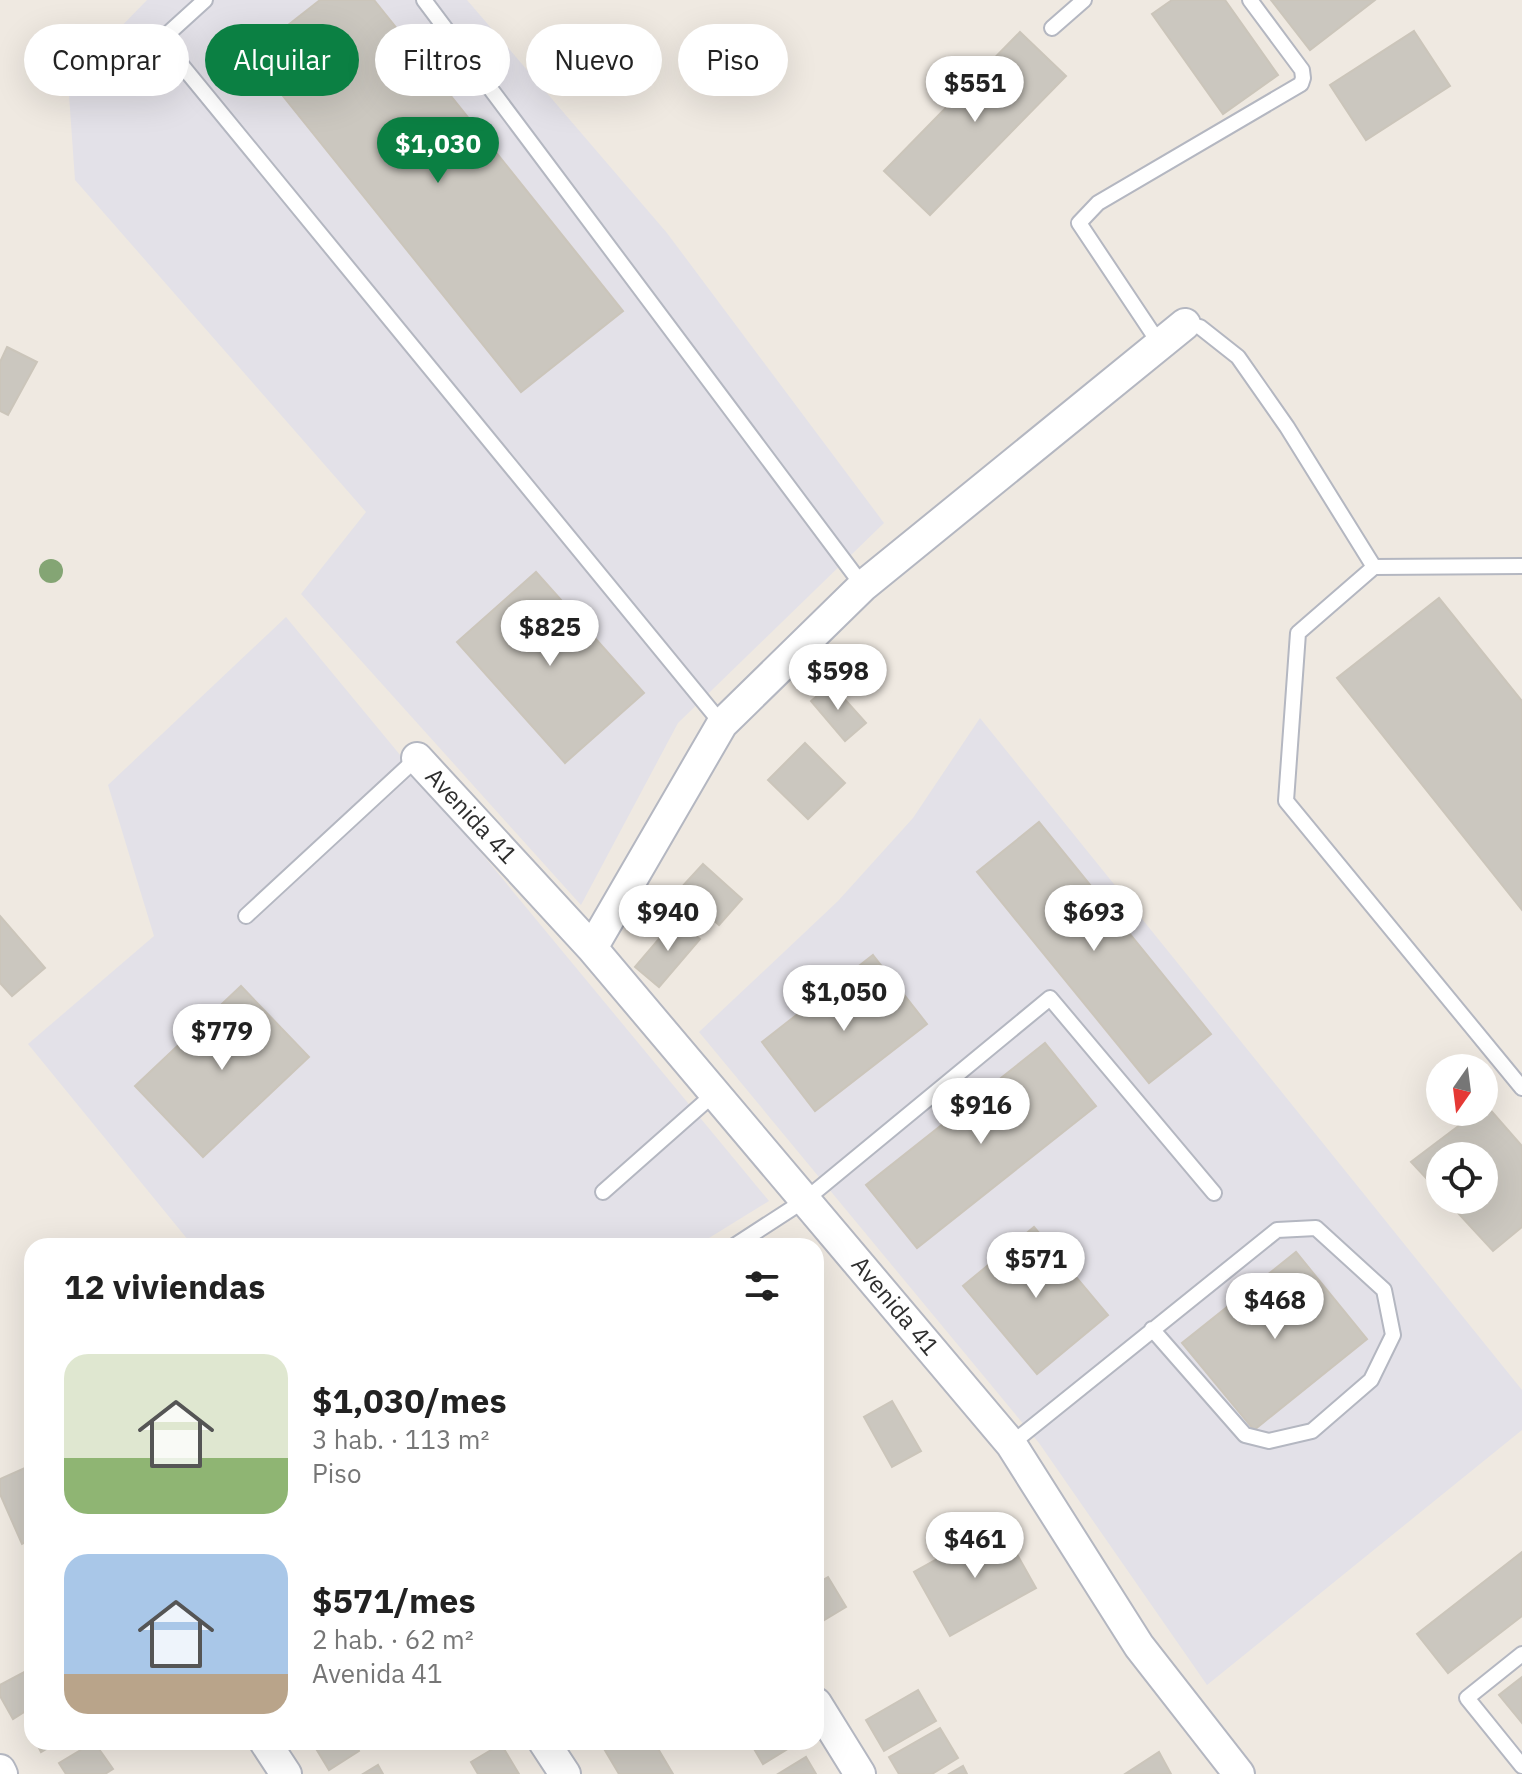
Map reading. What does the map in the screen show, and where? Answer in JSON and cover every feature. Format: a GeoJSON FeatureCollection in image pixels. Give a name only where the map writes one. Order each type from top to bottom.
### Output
{"type":"FeatureCollection","features":[{"type":"Feature","properties":{"kind":"street"},"geometry":{"type":"LineString","coordinates":[[592,948],[722,724],[863,586],[1185,324]]}},
{"type":"Feature","properties":{"kind":"street","name":"Avenida 41"},"geometry":{"type":"LineString","coordinates":[[417,758],[592,948],[1011,1444],[1139,1646],[1239,1774]]}},
{"type":"Feature","properties":{"kind":"street"},"geometry":{"type":"LineString","coordinates":[[824,1716],[860,1774]]}},
{"type":"Feature","properties":{"kind":"street"},"geometry":{"type":"LineString","coordinates":[[270,1750],[286,1774]]}},
{"type":"Feature","properties":{"kind":"street"},"geometry":{"type":"LineString","coordinates":[[549,1750],[565,1774]]}},
{"type":"Feature","properties":{"kind":"lane"},"geometry":{"type":"LineString","coordinates":[[205,0],[161,40],[722,724]]}},
{"type":"Feature","properties":{"kind":"lane"},"geometry":{"type":"LineString","coordinates":[[424,0],[863,586]]}},
{"type":"Feature","properties":{"kind":"lane"},"geometry":{"type":"LineString","coordinates":[[1052,28],[1084,0]]}},
{"type":"Feature","properties":{"kind":"lane"},"geometry":{"type":"LineString","coordinates":[[1159,343],[1079,223],[1098,203],[1301,84],[1302,70],[1250,0]]}},
{"type":"Feature","properties":{"kind":"lane"},"geometry":{"type":"LineString","coordinates":[[1185,324],[1200,327],[1238,357],[1287,427],[1374,567]]}},
{"type":"Feature","properties":{"kind":"lane"},"geometry":{"type":"LineString","coordinates":[[1522,566],[1374,567],[1298,633],[1286,801],[1522,1088]]}},
{"type":"Feature","properties":{"kind":"lane"},"geometry":{"type":"LineString","coordinates":[[246,916],[417,758]]}},
{"type":"Feature","properties":{"kind":"lane"},"geometry":{"type":"LineString","coordinates":[[746,1238],[805,1200],[1050,998],[1214,1193]]}},
{"type":"Feature","properties":{"kind":"lane"},"geometry":{"type":"LineString","coordinates":[[603,1192],[715,1093]]}},
{"type":"Feature","properties":{"kind":"lane"},"geometry":{"type":"LineString","coordinates":[[1011,1444],[1152,1329],[1277,1230],[1316,1228],[1384,1290],[1393,1335],[1371,1380],[1312,1431],[1269,1441],[1245,1435],[1152,1329]]}},
{"type":"Feature","properties":{"kind":"lane"},"geometry":{"type":"LineString","coordinates":[[1522,1654],[1467,1698],[1522,1766]]}},
{"type":"Feature","properties":{"kind":"shaded area"},"geometry":{"type":"Polygon","coordinates":[[[147,0],[467,0],[488,24],[375,24],[375,96],[510,96],[510,50],[526,69],[526,96],[549,96],[667,233],[884,523],[678,723],[581,905],[301,594],[366,512],[75,180],[69,96],[189,96],[189,24],[124,24],[147,0]]]}},
{"type":"Feature","properties":{"kind":"shaded area"},"geometry":{"type":"Polygon","coordinates":[[[286,617],[769,1201],[709,1238],[186,1238],[28,1044],[154,936],[108,785],[286,617]]]}},
{"type":"Feature","properties":{"kind":"shaded area"},"geometry":{"type":"Polygon","coordinates":[[[980,718],[1522,1390],[1522,1430],[1207,1685],[1039,1443],[699,1032],[838,901],[913,818],[980,718]]]}},
{"type":"Feature","properties":{"kind":"building"},"geometry":{"type":"Polygon","coordinates":[[[320,0],[374,0],[393,24],[375,24],[375,96],[451,96],[623,311],[521,392],[283,96],[359,96],[359,24],[289,24],[320,0]]]}},
{"type":"Feature","properties":{"kind":"building"},"geometry":{"type":"Polygon","coordinates":[[[1172,0],[1225,0],[1278,75],[1223,114],[1152,14],[1172,0]]]}},
{"type":"Feature","properties":{"kind":"building"},"geometry":{"type":"Polygon","coordinates":[[[1271,0],[1375,0],[1310,50],[1271,0]]]}},
{"type":"Feature","properties":{"kind":"building"},"geometry":{"type":"Polygon","coordinates":[[[1414,31],[1450,86],[1366,140],[1330,85],[1414,31]]]}},
{"type":"Feature","properties":{"kind":"building"},"geometry":{"type":"Polygon","coordinates":[[[1020,32],[1066,76],[930,215],[884,171],[1020,32]]]}},
{"type":"Feature","properties":{"kind":"building"},"geometry":{"type":"Polygon","coordinates":[[[7,347],[37,362],[8,415],[0,411],[0,362],[7,347]]]}},
{"type":"Feature","properties":{"kind":"building"},"geometry":{"type":"Polygon","coordinates":[[[536,572],[644,693],[565,763],[457,642],[536,572]]]}},
{"type":"Feature","properties":{"kind":"building"},"geometry":{"type":"Polygon","coordinates":[[[1439,598],[1522,701],[1522,910],[1337,678],[1439,598]]]}},
{"type":"Feature","properties":{"kind":"building"},"geometry":{"type":"Polygon","coordinates":[[[831,684],[866,723],[845,741],[811,701],[831,684]]]}},
{"type":"Feature","properties":{"kind":"building"},"geometry":{"type":"Polygon","coordinates":[[[805,743],[845,783],[808,819],[768,780],[805,743]]]}},
{"type":"Feature","properties":{"kind":"building"},"geometry":{"type":"Polygon","coordinates":[[[1039,822],[1211,1034],[1149,1083],[977,872],[1039,822]]]}},
{"type":"Feature","properties":{"kind":"building"},"geometry":{"type":"Polygon","coordinates":[[[703,864],[742,899],[719,925],[680,889],[703,864]]]}},
{"type":"Feature","properties":{"kind":"building"},"geometry":{"type":"Polygon","coordinates":[[[0,916],[45,968],[12,996],[0,983],[0,916]]]}},
{"type":"Feature","properties":{"kind":"building"},"geometry":{"type":"Polygon","coordinates":[[[676,919],[700,939],[659,987],[635,967],[676,919]]]}},
{"type":"Feature","properties":{"kind":"building"},"geometry":{"type":"Polygon","coordinates":[[[873,955],[927,1024],[815,1111],[762,1042],[873,955]]]}},
{"type":"Feature","properties":{"kind":"building"},"geometry":{"type":"Polygon","coordinates":[[[241,986],[309,1057],[203,1157],[135,1086],[241,986]]]}},
{"type":"Feature","properties":{"kind":"building"},"geometry":{"type":"Polygon","coordinates":[[[1045,1043],[1096,1106],[917,1248],[866,1185],[1045,1043]]]}},
{"type":"Feature","properties":{"kind":"building"},"geometry":{"type":"Polygon","coordinates":[[[1498,1119],[1522,1146],[1522,1227],[1493,1251],[1459,1214],[1498,1214],[1498,1142],[1437,1142],[1459,1126],[1498,1126],[1498,1119]]]}},
{"type":"Feature","properties":{"kind":"building"},"geometry":{"type":"Polygon","coordinates":[[[1426,1151],[1426,1178],[1411,1162],[1426,1151]]]}},
{"type":"Feature","properties":{"kind":"building"},"geometry":{"type":"Polygon","coordinates":[[[1034,1227],[1108,1315],[1037,1374],[963,1286],[1034,1227]]]}},
{"type":"Feature","properties":{"kind":"building"},"geometry":{"type":"Polygon","coordinates":[[[1296,1252],[1367,1339],[1254,1430],[1182,1343],[1296,1252]]]}},
{"type":"Feature","properties":{"kind":"building"},"geometry":{"type":"Polygon","coordinates":[[[892,1401],[921,1451],[892,1467],[864,1417],[892,1401]]]}},
{"type":"Feature","properties":{"kind":"building"},"geometry":{"type":"Polygon","coordinates":[[[24,1468],[22,1544],[0,1494],[0,1479],[24,1468]]]}},
{"type":"Feature","properties":{"kind":"building"},"geometry":{"type":"Polygon","coordinates":[[[1000,1524],[1036,1588],[950,1636],[914,1572],[1000,1524]]]}},
{"type":"Feature","properties":{"kind":"building"},"geometry":{"type":"Polygon","coordinates":[[[1522,1552],[1522,1616],[1448,1673],[1417,1634],[1522,1552]]]}},
{"type":"Feature","properties":{"kind":"building"},"geometry":{"type":"Polygon","coordinates":[[[828,1577],[846,1607],[824,1620],[824,1579],[828,1577]]]}},
{"type":"Feature","properties":{"kind":"building"},"geometry":{"type":"Polygon","coordinates":[[[24,1672],[24,1712],[13,1719],[0,1696],[0,1685],[24,1672]]]}},
{"type":"Feature","properties":{"kind":"building"},"geometry":{"type":"Polygon","coordinates":[[[1522,1677],[1522,1723],[1499,1695],[1522,1677]]]}},
{"type":"Feature","properties":{"kind":"building"},"geometry":{"type":"Polygon","coordinates":[[[918,1690],[936,1721],[884,1751],[866,1720],[918,1690]]]}},
{"type":"Feature","properties":{"kind":"building"},"geometry":{"type":"Polygon","coordinates":[[[940,1728],[958,1758],[932,1774],[899,1774],[889,1757],[940,1728]]]}},
{"type":"Feature","properties":{"kind":"building"},"geometry":{"type":"Polygon","coordinates":[[[81,1750],[100,1750],[113,1769],[105,1774],[66,1774],[59,1763],[81,1750]]]}},
{"type":"Feature","properties":{"kind":"building"},"geometry":{"type":"Polygon","coordinates":[[[317,1750],[358,1750],[359,1751],[329,1770],[317,1750]]]}},
{"type":"Feature","properties":{"kind":"building"},"geometry":{"type":"Polygon","coordinates":[[[491,1750],[505,1750],[519,1774],[478,1774],[471,1762],[491,1750]]]}},
{"type":"Feature","properties":{"kind":"building"},"geometry":{"type":"Polygon","coordinates":[[[605,1750],[659,1750],[673,1774],[619,1774],[605,1750]]]}},
{"type":"Feature","properties":{"kind":"building"},"geometry":{"type":"Polygon","coordinates":[[[755,1750],[786,1750],[763,1764],[755,1750]]]}},
{"type":"Feature","properties":{"kind":"building"},"geometry":{"type":"Polygon","coordinates":[[[1159,1752],[1171,1774],[1125,1774],[1159,1752]]]}},
{"type":"Feature","properties":{"kind":"building"},"geometry":{"type":"Polygon","coordinates":[[[806,1757],[816,1774],[778,1774],[806,1757]]]}},
{"type":"Feature","properties":{"kind":"building"},"geometry":{"type":"Polygon","coordinates":[[[378,1765],[383,1774],[363,1774],[378,1765]]]}},
{"type":"Feature","properties":{"kind":"building"},"geometry":{"type":"Polygon","coordinates":[[[963,1766],[967,1774],[949,1774],[963,1766]]]}}]}
